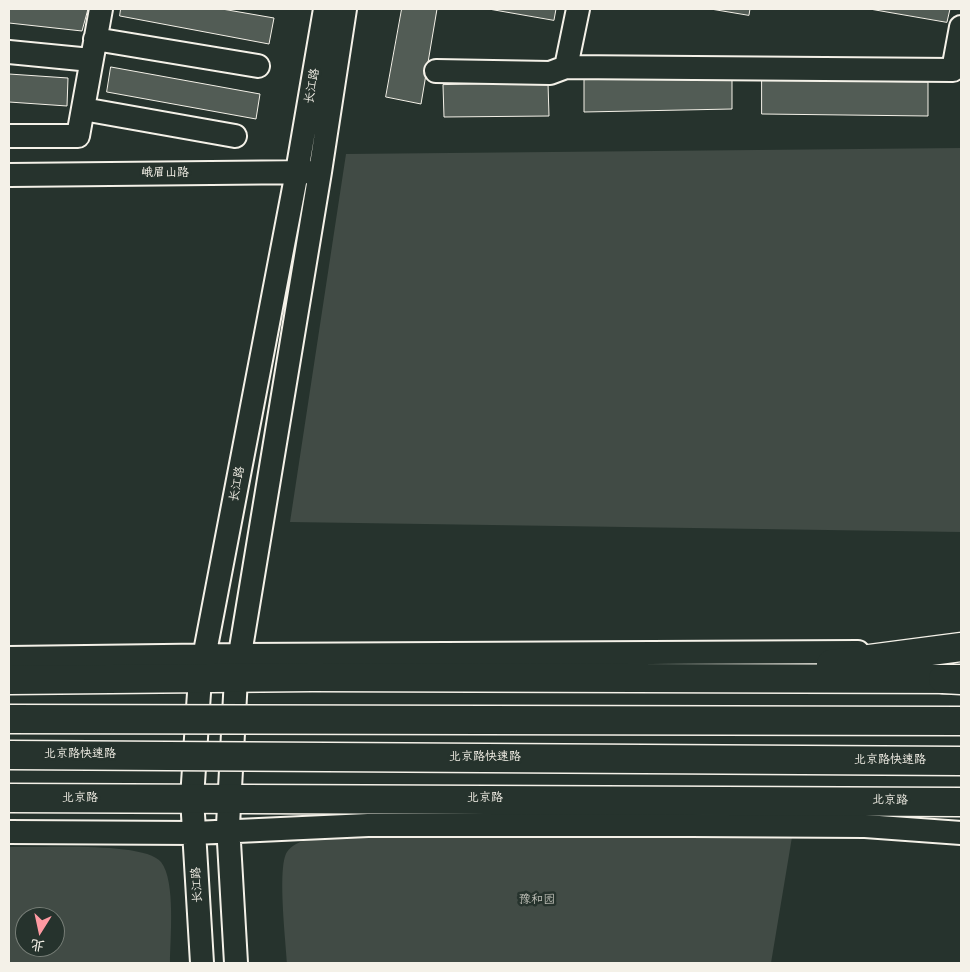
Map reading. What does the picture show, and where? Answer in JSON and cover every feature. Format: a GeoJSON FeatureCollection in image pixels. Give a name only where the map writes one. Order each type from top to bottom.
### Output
{"type":"FeatureCollection","features":[{"type":"Feature","properties":{"kind":"main road"},"geometry":{"type":"LineString","coordinates":[[716,678],[961,647]]}},
{"type":"Feature","properties":{"kind":"main road"},"geometry":{"type":"LineString","coordinates":[[9,680],[238,666],[716,678],[955,679]]}},
{"type":"Feature","properties":{"kind":"main road"},"geometry":{"type":"LineString","coordinates":[[9,719],[961,720]]}},
{"type":"Feature","properties":{"kind":"main road","name":"北京路快速路"},"geometry":{"type":"LineString","coordinates":[[9,755],[961,760]]}},
{"type":"Feature","properties":{"kind":"main road","name":"北京路"},"geometry":{"type":"LineString","coordinates":[[9,798],[228,797],[961,802]]}},
{"type":"Feature","properties":{"kind":"main road"},"geometry":{"type":"LineString","coordinates":[[840,800],[961,816]]}},
{"type":"Feature","properties":{"kind":"street"},"geometry":{"type":"LineString","coordinates":[[9,136],[78,136],[101,9]]}},
{"type":"Feature","properties":{"kind":"street","name":"长江路"},"geometry":{"type":"LineString","coordinates":[[202,963],[192,798],[202,667],[297,172],[325,9]]}},
{"type":"Feature","properties":{"kind":"street","name":"长江路"},"geometry":{"type":"LineString","coordinates":[[236,963],[228,832],[228,797],[238,666],[320,172],[345,9]]}},
{"type":"Feature","properties":{"kind":"street"},"geometry":{"type":"LineString","coordinates":[[566,67],[578,9]]}},
{"type":"Feature","properties":{"kind":"street"},"geometry":{"type":"LineString","coordinates":[[436,70],[550,73],[566,67],[953,70],[961,27]]}},
{"type":"Feature","properties":{"kind":"street"},"geometry":{"type":"LineString","coordinates":[[9,52],[93,50],[258,66]]}},
{"type":"Feature","properties":{"kind":"street"},"geometry":{"type":"LineString","coordinates":[[83,109],[236,136]]}},
{"type":"Feature","properties":{"kind":"street","name":"峨眉山路"},"geometry":{"type":"LineString","coordinates":[[9,175],[320,172]]}},
{"type":"Feature","properties":{"kind":"street"},"geometry":{"type":"LineString","coordinates":[[238,666],[961,652]]}},
{"type":"Feature","properties":{"kind":"street"},"geometry":{"type":"LineString","coordinates":[[9,658],[202,667]]}},
{"type":"Feature","properties":{"kind":"street"},"geometry":{"type":"LineString","coordinates":[[9,832],[194,833],[368,825],[700,825],[865,826],[961,833]]}},
{"type":"Feature","properties":{"kind":"green space"},"geometry":{"type":"Polygon","coordinates":[[[961,148],[961,532],[290,522],[346,154],[961,148]]]}},
{"type":"Feature","properties":{"kind":"green space","name":"豫和园"},"geometry":{"type":"Polygon","coordinates":[[[329,837],[792,837],[771,963],[287,963],[282,888],[284,860],[287,852],[295,844],[306,840],[329,837]]]}},
{"type":"Feature","properties":{"kind":"green space"},"geometry":{"type":"Polygon","coordinates":[[[9,847],[114,848],[151,855],[161,862],[169,882],[170,963],[9,963],[9,847]]]}},
{"type":"Feature","properties":{"kind":"building"},"geometry":{"type":"Polygon","coordinates":[[[9,9],[88,9],[82,31],[9,23],[9,9]]]}},
{"type":"Feature","properties":{"kind":"building"},"geometry":{"type":"Polygon","coordinates":[[[121,9],[222,9],[274,18],[269,44],[120,16],[121,9]]]}},
{"type":"Feature","properties":{"kind":"building"},"geometry":{"type":"Polygon","coordinates":[[[402,9],[437,9],[421,104],[386,97],[402,9]]]}},
{"type":"Feature","properties":{"kind":"building"},"geometry":{"type":"Polygon","coordinates":[[[489,9],[556,9],[554,20],[489,9]]]}},
{"type":"Feature","properties":{"kind":"building"},"geometry":{"type":"Polygon","coordinates":[[[711,9],[750,9],[749,15],[711,9]]]}},
{"type":"Feature","properties":{"kind":"building"},"geometry":{"type":"Polygon","coordinates":[[[870,9],[950,9],[947,22],[870,9]]]}},
{"type":"Feature","properties":{"kind":"building"},"geometry":{"type":"Polygon","coordinates":[[[111,67],[260,94],[256,119],[107,92],[111,67]]]}},
{"type":"Feature","properties":{"kind":"building"},"geometry":{"type":"Polygon","coordinates":[[[9,74],[68,78],[67,106],[9,102],[9,74]]]}},
{"type":"Feature","properties":{"kind":"building"},"geometry":{"type":"Polygon","coordinates":[[[732,77],[732,109],[584,112],[584,80],[732,77]]]}},
{"type":"Feature","properties":{"kind":"building"},"geometry":{"type":"Polygon","coordinates":[[[762,80],[928,82],[928,116],[762,114],[762,80]]]}},
{"type":"Feature","properties":{"kind":"building"},"geometry":{"type":"Polygon","coordinates":[[[548,83],[549,116],[444,117],[443,85],[548,83]]]}}]}
